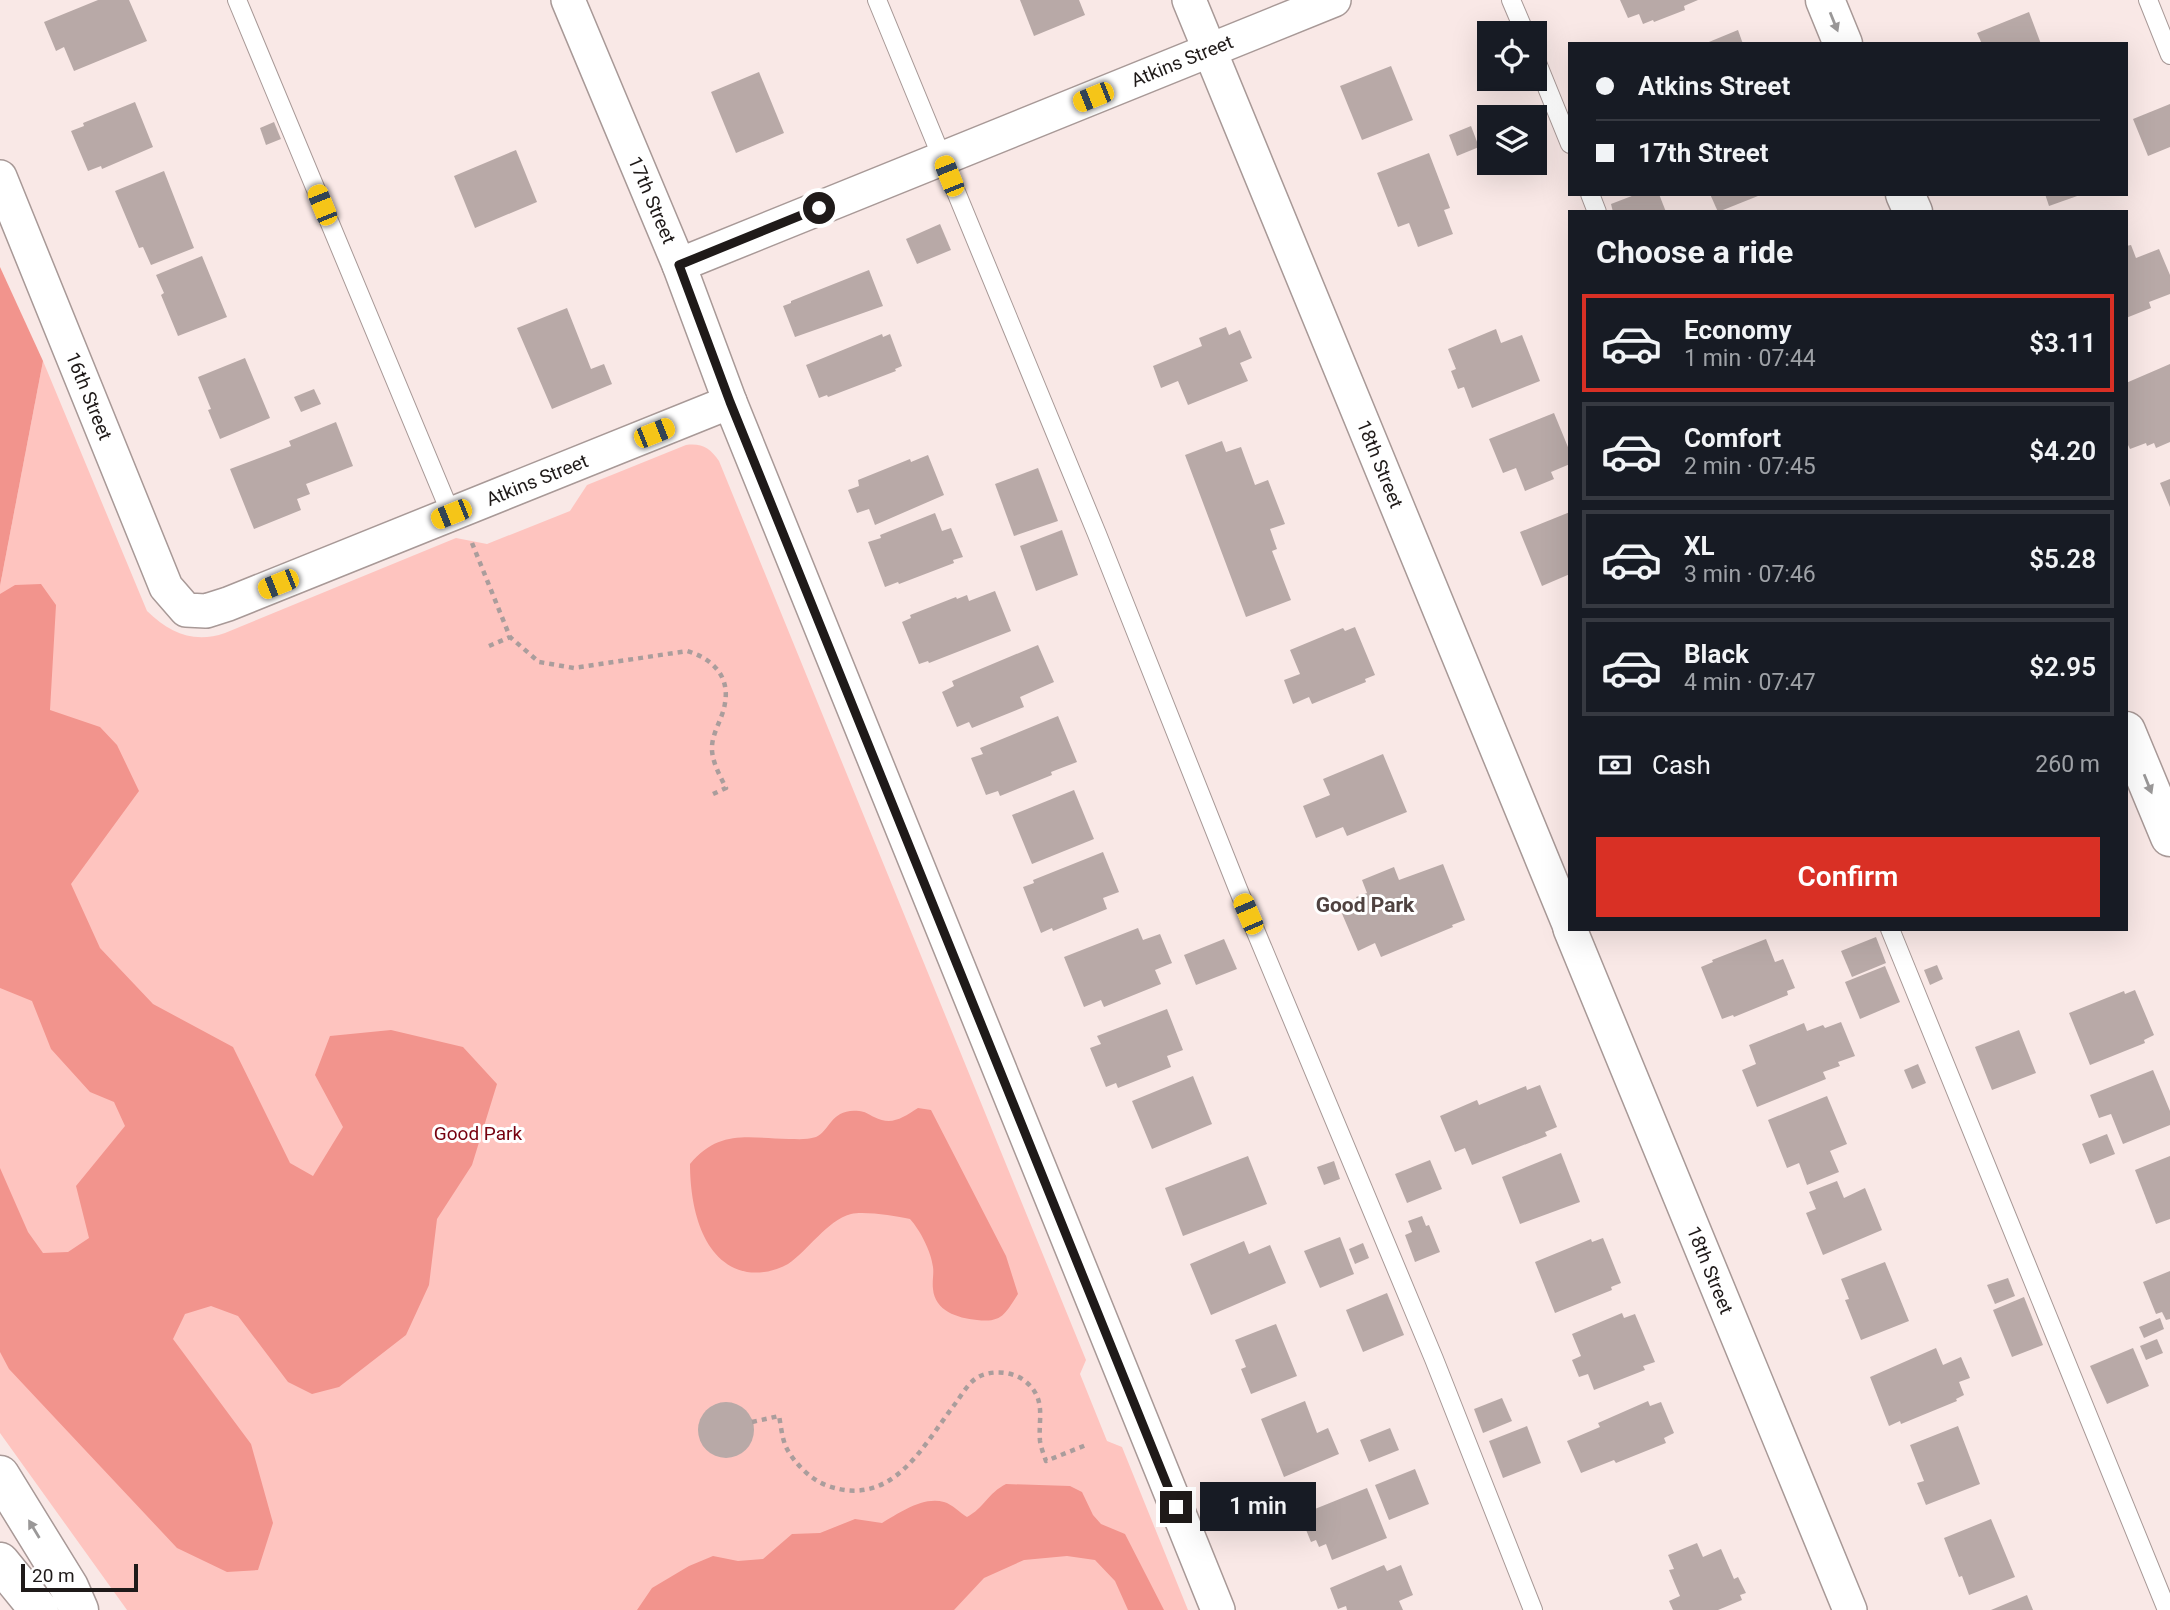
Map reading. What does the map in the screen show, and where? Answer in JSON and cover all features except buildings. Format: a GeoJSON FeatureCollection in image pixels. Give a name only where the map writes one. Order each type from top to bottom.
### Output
{"type":"FeatureCollection","features":[{"type":"Feature","properties":{"kind":"main road"},"geometry":{"type":"LineString","coordinates":[[1825,0],[1842,42]]}},
{"type":"Feature","properties":{"kind":"main road"},"geometry":{"type":"LineString","coordinates":[[2128,736],[2170,837]]}},
{"type":"Feature","properties":{"kind":"main road"},"geometry":{"type":"LineString","coordinates":[[0,1475],[79,1602]]}},
{"type":"Feature","properties":{"kind":"main road"},"geometry":{"type":"LineString","coordinates":[[0,1562],[39,1610]]}},
{"type":"Feature","properties":{"kind":"street","name":"17th Street"},"geometry":{"type":"LineString","coordinates":[[568,0],[679,265],[730,402],[1217,1610]]}},
{"type":"Feature","properties":{"kind":"street","name":"18th Street"},"geometry":{"type":"LineString","coordinates":[[1189,0],[1568,923]]}},
{"type":"Feature","properties":{"kind":"street","name":"Atkins Street"},"geometry":{"type":"LineString","coordinates":[[679,265],[1335,0]]}},
{"type":"Feature","properties":{"kind":"street","name":"16th Street"},"geometry":{"type":"LineString","coordinates":[[0,177],[166,587],[186,610]]}},
{"type":"Feature","properties":{"kind":"street","name":"Atkins Street"},"geometry":{"type":"LineString","coordinates":[[186,610],[206,611],[228,604],[730,402]]}},
{"type":"Feature","properties":{"kind":"street","name":"18th Street"},"geometry":{"type":"LineString","coordinates":[[1571,931],[1850,1610]]}},
{"type":"Feature","properties":{"kind":"lane"},"geometry":{"type":"LineString","coordinates":[[237,0],[451,514]]}},
{"type":"Feature","properties":{"kind":"lane"},"geometry":{"type":"LineString","coordinates":[[877,0],[1097,534],[1238,889],[1434,1359],[1533,1610]]}},
{"type":"Feature","properties":{"kind":"lane"},"geometry":{"type":"LineString","coordinates":[[1511,0],[1520,21]]}},
{"type":"Feature","properties":{"kind":"lane"},"geometry":{"type":"LineString","coordinates":[[2148,0],[2170,55]]}},
{"type":"Feature","properties":{"kind":"lane"},"geometry":{"type":"LineString","coordinates":[[1547,88],[1568,140]]}},
{"type":"Feature","properties":{"kind":"lane"},"geometry":{"type":"LineString","coordinates":[[1891,931],[2167,1610]]}},
{"type":"Feature","properties":{"kind":"path"},"geometry":{"type":"LineString","coordinates":[[472,541],[510,637],[539,662],[574,668],[687,650],[711,661],[720,671],[726,703],[712,747],[726,788],[711,795]]}},
{"type":"Feature","properties":{"kind":"path"},"geometry":{"type":"LineString","coordinates":[[489,646],[510,637]]}},
{"type":"Feature","properties":{"kind":"path"},"geometry":{"type":"LineString","coordinates":[[752,1422],[779,1416],[785,1445],[807,1472],[825,1485],[842,1490],[868,1489],[893,1480],[907,1468],[975,1379],[1001,1373],[1014,1375],[1025,1381],[1034,1391],[1040,1404],[1040,1439],[1046,1461],[1086,1445]]}},
{"type":"Feature","properties":{"kind":"green space"},"geometry":{"type":"Polygon","coordinates":[[[0,267],[43,361],[0,586],[0,267]]]}},
{"type":"Feature","properties":{"kind":"green space","name":"Good Park"},"geometry":{"type":"Polygon","coordinates":[[[43,361],[147,611],[174,631],[193,637],[225,633],[456,538],[487,544],[570,511],[587,485],[686,445],[705,447],[712,453],[719,461],[1086,1360],[1080,1374],[1107,1441],[1122,1447],[1188,1610],[127,1610],[0,1433],[0,586],[43,361]]]}},
{"type":"Feature","properties":{"kind":"green space"},"geometry":{"type":"Polygon","coordinates":[[[41,584],[56,605],[50,710],[100,727],[117,745],[139,791],[71,884],[100,948],[153,1004],[233,1047],[290,1163],[313,1176],[343,1127],[315,1075],[330,1036],[391,1030],[463,1047],[497,1084],[472,1165],[437,1219],[429,1285],[406,1335],[339,1387],[312,1394],[288,1382],[238,1316],[211,1306],[185,1314],[173,1339],[251,1444],[273,1523],[258,1570],[227,1572],[177,1548],[9,1369],[0,1352],[0,1168],[28,1232],[43,1253],[68,1252],[89,1238],[76,1186],[125,1126],[114,1102],[90,1092],[51,1049],[32,1001],[0,988],[0,594],[15,585],[41,584]]]}},
{"type":"Feature","properties":{"kind":"green space"},"geometry":{"type":"Polygon","coordinates":[[[918,1108],[931,1110],[1006,1256],[1018,1294],[1002,1316],[985,1321],[962,1317],[948,1312],[938,1303],[933,1286],[930,1254],[910,1219],[872,1213],[851,1214],[826,1229],[788,1264],[763,1272],[747,1272],[731,1266],[719,1257],[709,1244],[696,1213],[690,1164],[712,1145],[723,1140],[747,1137],[809,1139],[821,1134],[842,1113],[861,1111],[880,1120],[892,1121],[918,1108]]]}},
{"type":"Feature","properties":{"kind":"green space"},"geometry":{"type":"Polygon","coordinates":[[[1006,1484],[1070,1486],[1082,1492],[1093,1515],[1101,1524],[1125,1534],[1164,1610],[1128,1610],[1115,1581],[1095,1560],[1067,1556],[1024,1560],[984,1578],[954,1610],[637,1610],[652,1588],[689,1566],[713,1556],[738,1561],[763,1559],[792,1534],[820,1533],[855,1519],[882,1523],[911,1506],[928,1501],[947,1503],[967,1517],[1006,1484]]]}},
{"type":"Feature","properties":{"kind":"district","name":"Good Park"},"geometry":{"type":"Point","coordinates":[1365,905]}},
{"type":"Feature","properties":{"kind":"route"},"geometry":{"type":"LineString","coordinates":[[819,208],[679,265],[730,402],[1176,1507]]}}]}
